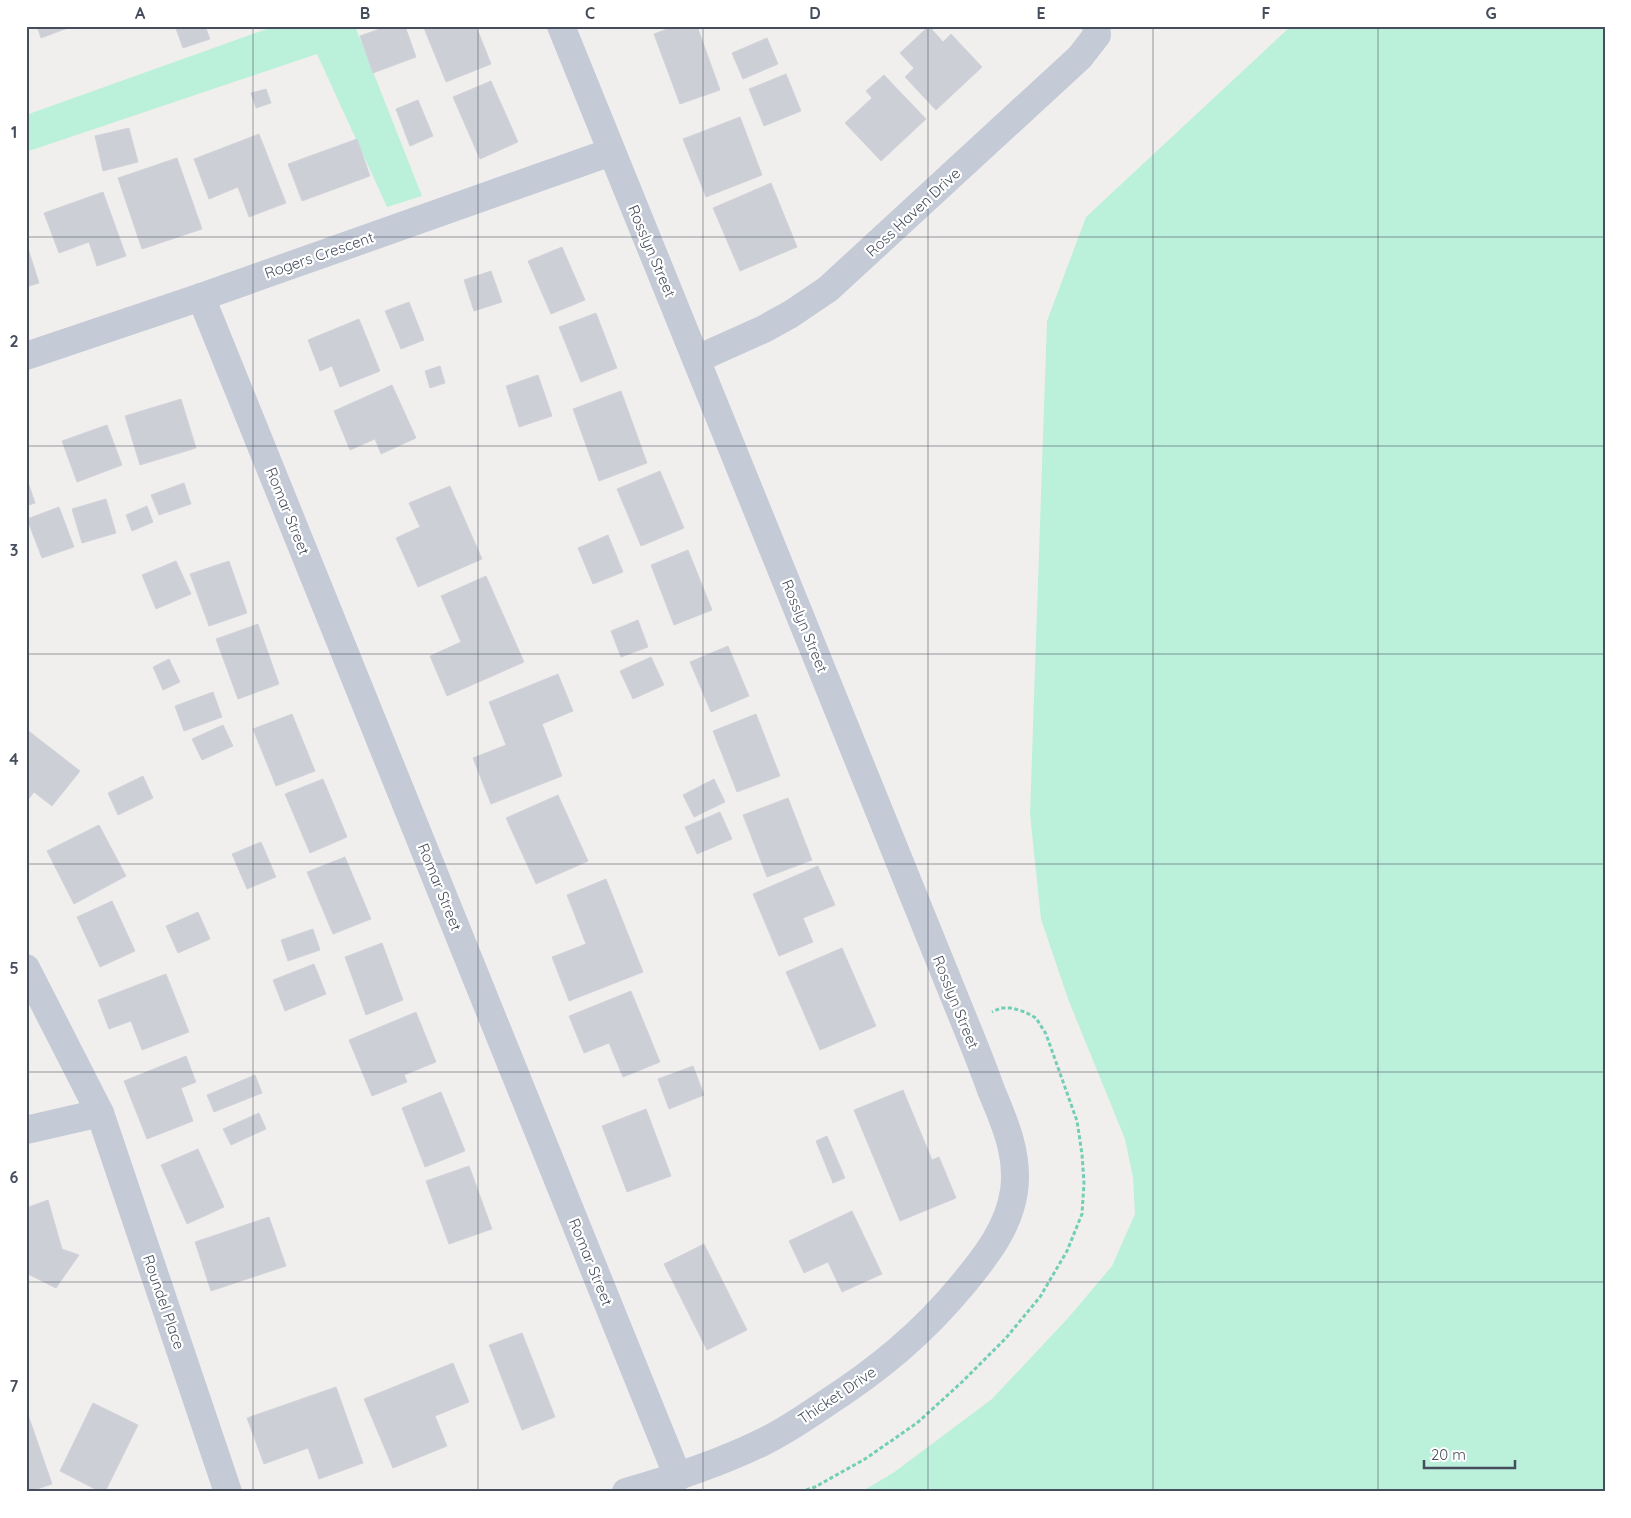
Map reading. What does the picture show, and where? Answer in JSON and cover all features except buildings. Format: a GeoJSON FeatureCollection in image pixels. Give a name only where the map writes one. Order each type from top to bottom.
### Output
{"type":"FeatureCollection","features":[{"type":"Feature","properties":{"kind":"street","name":"Rosslyn Street"},"geometry":{"type":"LineString","coordinates":[[561,26],[697,358],[1011,1141],[1015,1160],[1014,1191],[1010,1211],[1001,1231]]}},
{"type":"Feature","properties":{"kind":"street","name":"Ross Haven Drive"},"geometry":{"type":"LineString","coordinates":[[697,358],[764,329],[791,314],[828,289],[1080,57],[1097,35],[1096,26]]}},
{"type":"Feature","properties":{"kind":"street","name":"Rogers Crescent"},"geometry":{"type":"LineString","coordinates":[[26,356],[201,297],[611,152]]}},
{"type":"Feature","properties":{"kind":"street","name":"Romar Street"},"geometry":{"type":"LineString","coordinates":[[201,297],[678,1477]]}},
{"type":"Feature","properties":{"kind":"street","name":"Roundel Place"},"geometry":{"type":"LineString","coordinates":[[26,968],[100,1113],[228,1492]]}},
{"type":"Feature","properties":{"kind":"street"},"geometry":{"type":"LineString","coordinates":[[26,1130],[100,1113]]}},
{"type":"Feature","properties":{"kind":"street","name":"Thicket Drive"},"geometry":{"type":"LineString","coordinates":[[626,1492],[678,1477],[761,1443],[802,1420],[856,1384],[896,1354],[930,1320],[975,1269],[990,1250],[1001,1231]]}},
{"type":"Feature","properties":{"kind":"green space"},"geometry":{"type":"Polygon","coordinates":[[[275,26],[355,26],[422,196],[387,207],[317,54],[26,152],[26,115],[275,26]]]}},
{"type":"Feature","properties":{"kind":"green space"},"geometry":{"type":"Polygon","coordinates":[[[1291,26],[1605,26],[1605,1492],[861,1492],[893,1473],[992,1399],[1069,1317],[1112,1266],[1135,1214],[1133,1178],[1125,1139],[1068,999],[1041,919],[1030,814],[1047,321],[1086,217],[1291,26]]]}}]}
